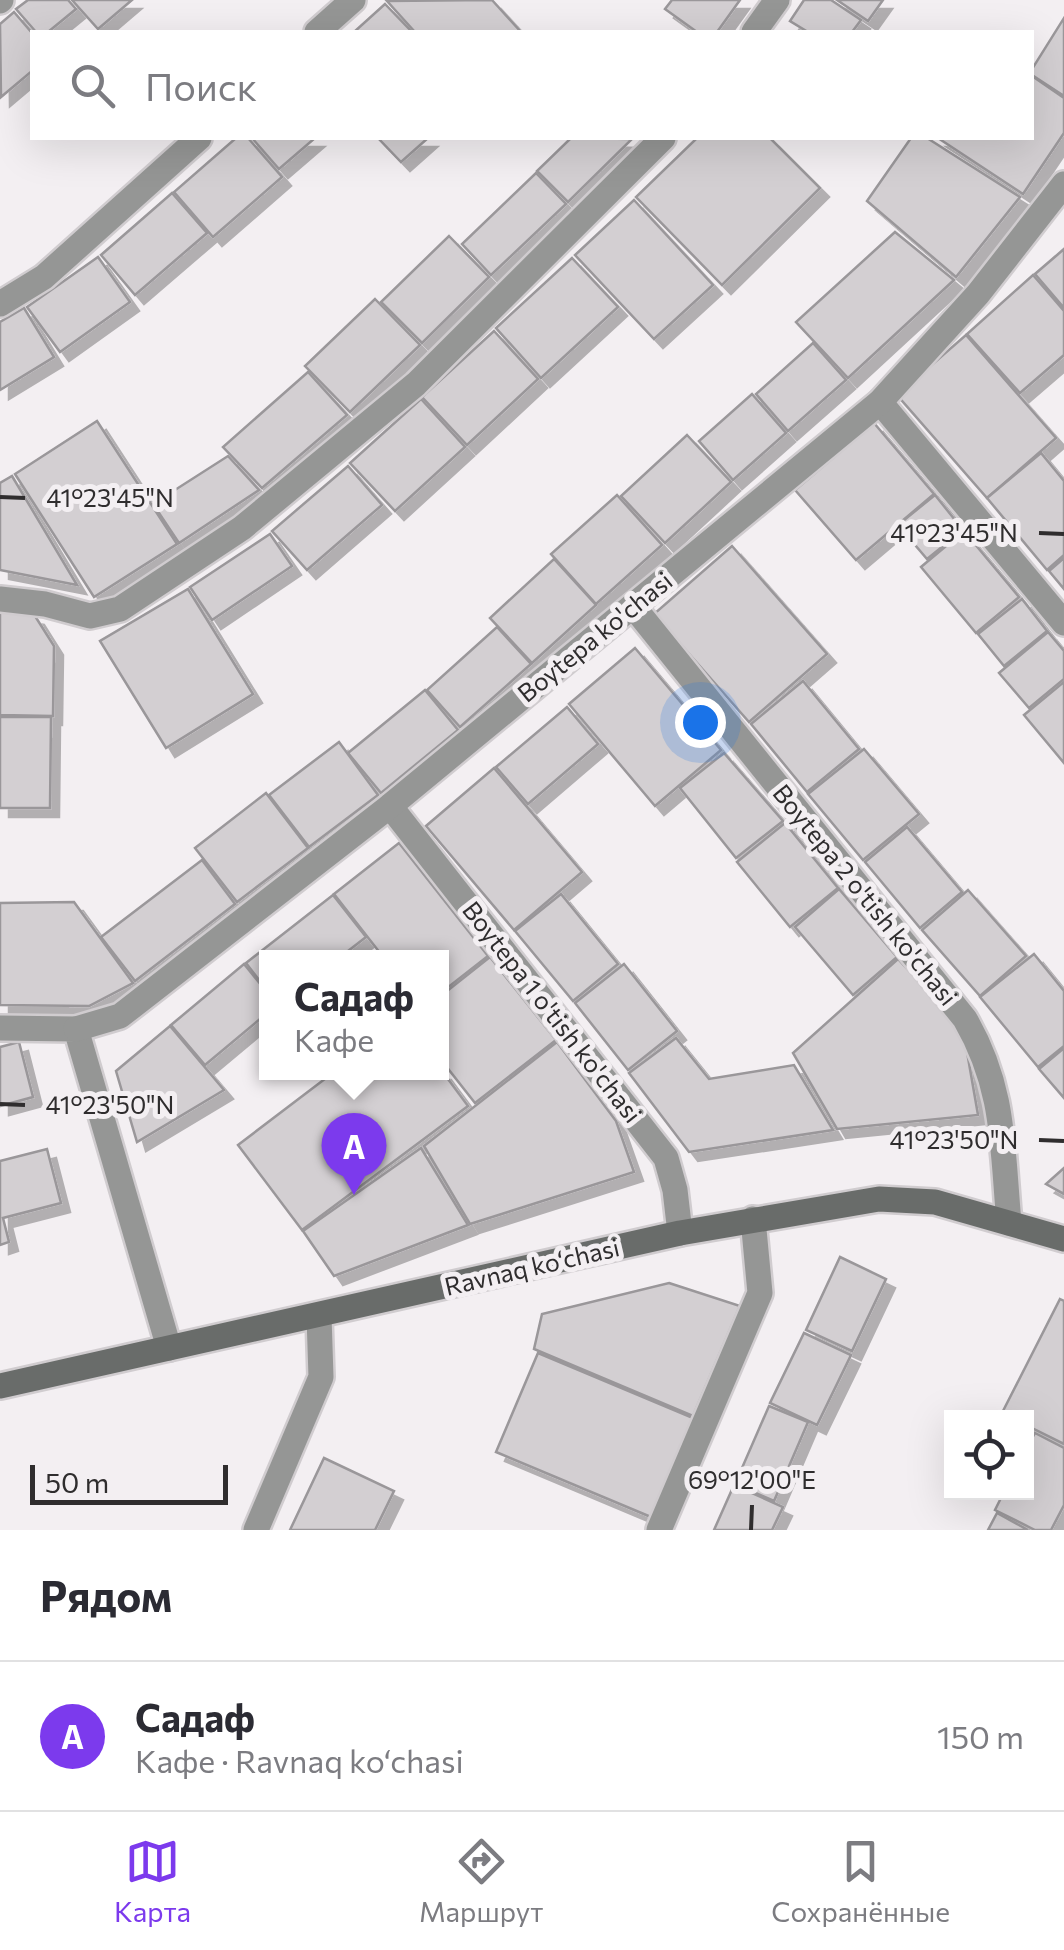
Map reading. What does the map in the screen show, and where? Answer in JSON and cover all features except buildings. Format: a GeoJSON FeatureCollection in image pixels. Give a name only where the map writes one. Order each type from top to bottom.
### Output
{"type":"FeatureCollection","features":[{"type":"Feature","properties":{"kind":"street"},"geometry":{"type":"LineString","coordinates":[[318,30],[353,0]]}},
{"type":"Feature","properties":{"kind":"street"},"geometry":{"type":"LineString","coordinates":[[755,30],[777,0]]}},
{"type":"Feature","properties":{"kind":"street"},"geometry":{"type":"LineString","coordinates":[[0,304],[44,277],[197,140]]}},
{"type":"Feature","properties":{"kind":"street"},"geometry":{"type":"LineString","coordinates":[[0,599],[46,604],[90,616],[120,609],[242,528],[416,384],[661,140]]}},
{"type":"Feature","properties":{"kind":"street","name":"Boytepa ko'chasi"},"geometry":{"type":"LineString","coordinates":[[0,1028],[76,1029],[120,1016],[390,806],[880,402],[978,294],[1064,184]]}},
{"type":"Feature","properties":{"kind":"street"},"geometry":{"type":"LineString","coordinates":[[880,402],[1064,623]]}},
{"type":"Feature","properties":{"kind":"street","name":"Boytepa 2 o'tish ko'chasi"},"geometry":{"type":"LineString","coordinates":[[633,606],[965,1019],[984,1052],[999,1106],[1009,1223]]}},
{"type":"Feature","properties":{"kind":"street","name":"Boytepa 1 o'tish ko'chasi"},"geometry":{"type":"LineString","coordinates":[[390,806],[666,1158],[676,1190],[680,1234]]}},
{"type":"Feature","properties":{"kind":"street"},"geometry":{"type":"LineString","coordinates":[[76,1029],[169,1348]]}},
{"type":"Feature","properties":{"kind":"street","name":"Ravnaq ko‘chasi"},"geometry":{"type":"LineString","coordinates":[[0,1386],[753,1218],[879,1199],[935,1202],[1064,1239]]}},
{"type":"Feature","properties":{"kind":"street"},"geometry":{"type":"LineString","coordinates":[[659,1530],[760,1293],[753,1218]]}},
{"type":"Feature","properties":{"kind":"street"},"geometry":{"type":"LineString","coordinates":[[256,1530],[321,1377],[320,1316]]}},
{"type":"Feature","properties":{"kind":"place","name":"Садаф"},"geometry":{"type":"Point","coordinates":[354,1195]}}]}
